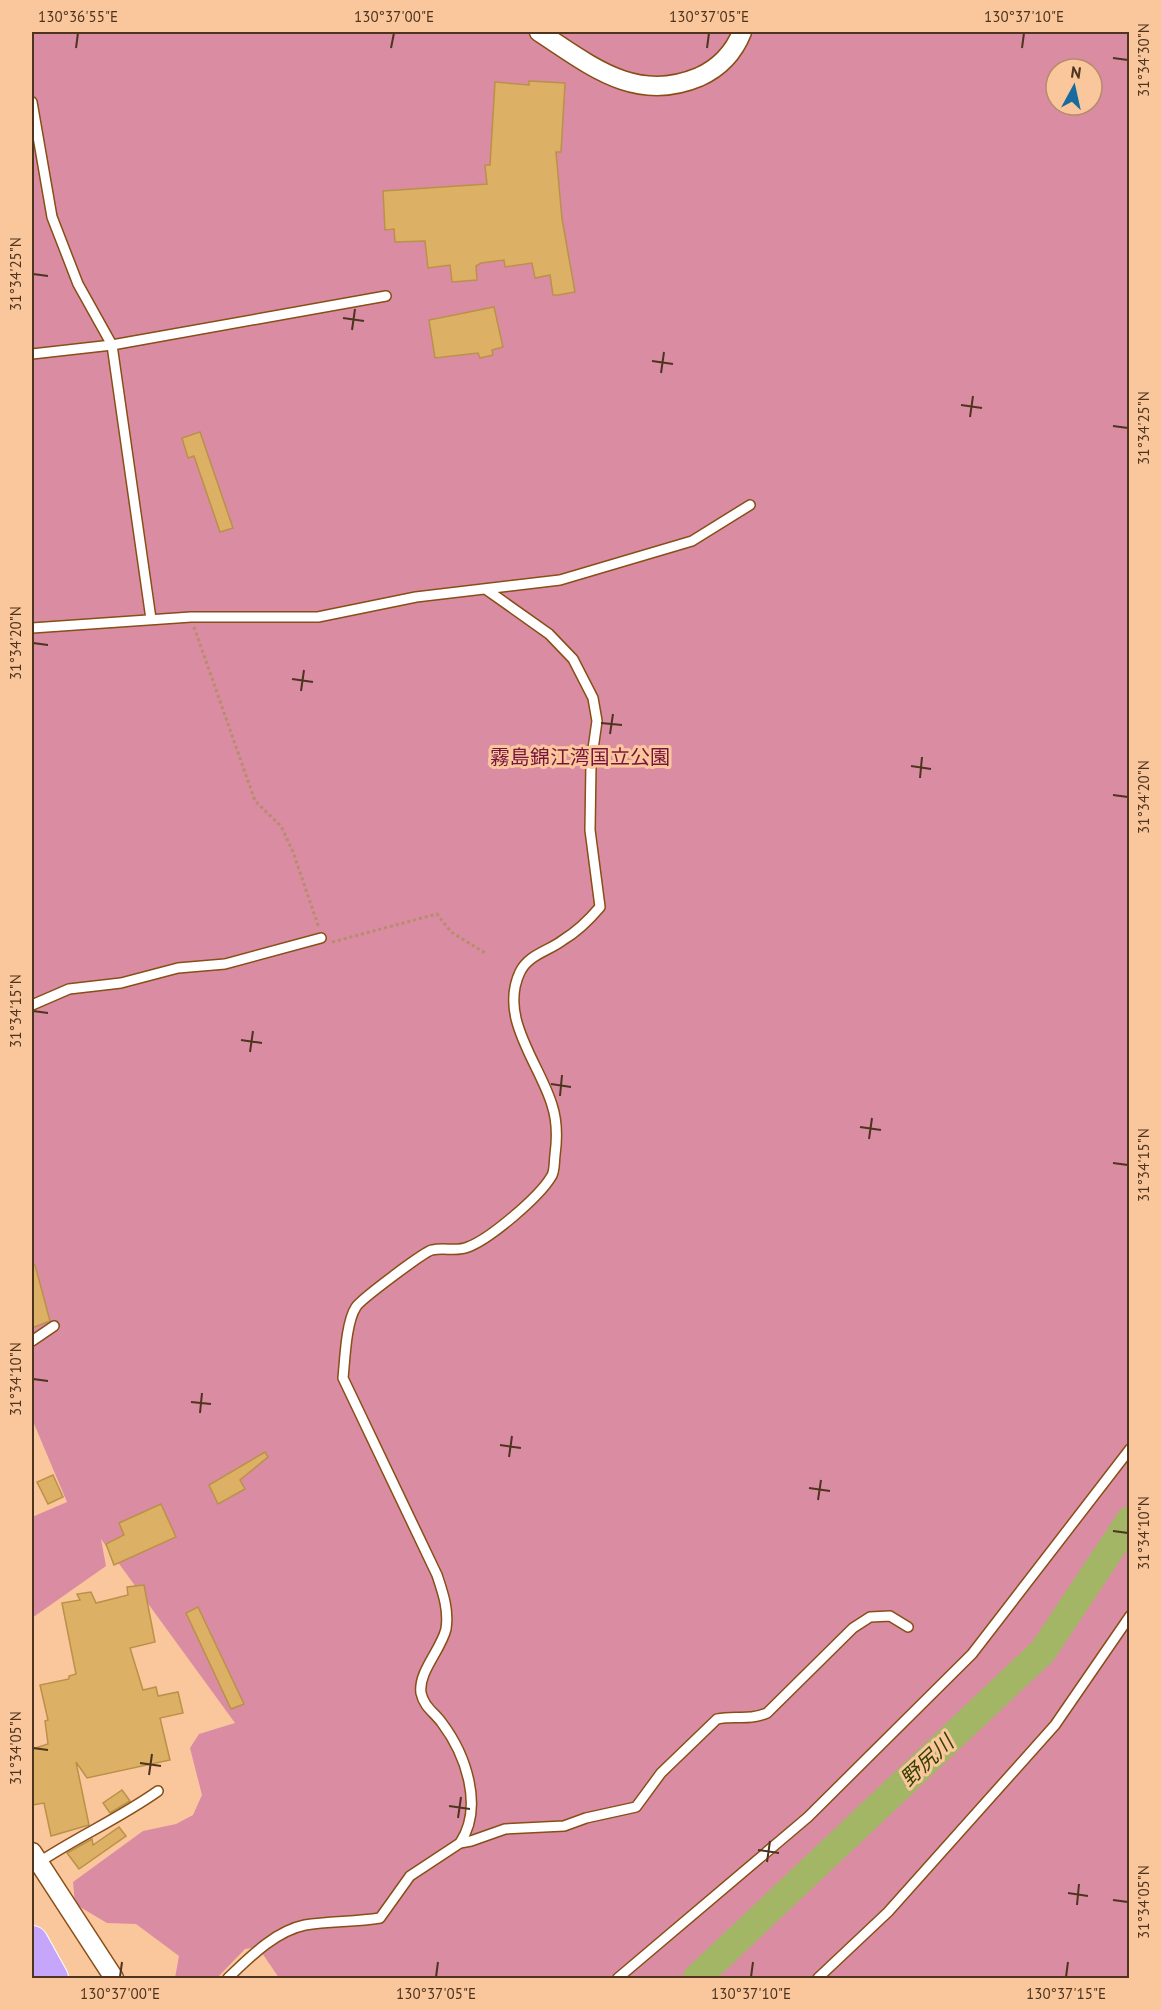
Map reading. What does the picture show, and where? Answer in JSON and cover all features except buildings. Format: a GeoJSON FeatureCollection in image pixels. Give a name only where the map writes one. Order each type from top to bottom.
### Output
{"type":"FeatureCollection","features":[{"type":"Feature","properties":{"kind":"highway"},"geometry":{"type":"LineString","coordinates":[[32,1942],[49,1978]]}},
{"type":"Feature","properties":{"kind":"street"},"geometry":{"type":"LineString","coordinates":[[539,32],[598,70],[621,81],[641,86],[661,87],[687,82],[707,73],[726,60],[742,32]]}},
{"type":"Feature","properties":{"kind":"street"},"geometry":{"type":"LineString","coordinates":[[35,1858],[114,1978]]}},
{"type":"Feature","properties":{"kind":"lane"},"geometry":{"type":"LineString","coordinates":[[32,102],[52,217],[78,284],[112,345],[151,619]]}},
{"type":"Feature","properties":{"kind":"lane"},"geometry":{"type":"LineString","coordinates":[[32,354],[112,345],[386,296]]}},
{"type":"Feature","properties":{"kind":"lane"},"geometry":{"type":"LineString","coordinates":[[32,628],[191,617],[318,617],[416,597],[560,580],[692,541],[750,505]]}},
{"type":"Feature","properties":{"kind":"lane"},"geometry":{"type":"LineString","coordinates":[[460,1843],[468,1830],[471,1792],[469,1778],[451,1737],[441,1721],[426,1707],[421,1692],[423,1678],[440,1647],[446,1629],[447,1605],[437,1575],[343,1378],[346,1349],[356,1307],[369,1293],[389,1282],[417,1258],[432,1250],[469,1247],[521,1210],[553,1176],[557,1142],[552,1106],[518,1030],[514,1000],[520,972],[537,953],[582,927],[600,907],[590,830],[591,763],[597,721],[593,698],[573,659],[549,634],[487,590]]}},
{"type":"Feature","properties":{"kind":"lane"},"geometry":{"type":"LineString","coordinates":[[32,1005],[69,989],[121,983],[178,968],[225,964],[321,938]]}},
{"type":"Feature","properties":{"kind":"lane"},"geometry":{"type":"LineString","coordinates":[[32,1341],[54,1326]]}},
{"type":"Feature","properties":{"kind":"lane"},"geometry":{"type":"LineString","coordinates":[[618,1978],[808,1817],[972,1654],[1130,1449]]}},
{"type":"Feature","properties":{"kind":"lane"},"geometry":{"type":"LineString","coordinates":[[228,1978],[260,1947],[303,1925],[351,1923],[380,1918],[410,1876],[460,1843],[505,1828],[564,1826],[586,1818],[636,1807],[642,1803],[661,1773],[717,1719],[728,1717],[752,1719],[767,1713],[853,1628],[870,1617],[890,1616],[908,1627]]}},
{"type":"Feature","properties":{"kind":"lane"},"geometry":{"type":"LineString","coordinates":[[818,1978],[888,1912],[1055,1725],[1130,1616]]}},
{"type":"Feature","properties":{"kind":"lane"},"geometry":{"type":"LineString","coordinates":[[35,1858],[127,1813],[158,1791]]}},
{"type":"Feature","properties":{"kind":"path"},"geometry":{"type":"LineString","coordinates":[[191,617],[255,801],[281,826],[293,852],[321,938],[335,943],[437,914],[451,932],[487,954]]}},
{"type":"Feature","properties":{"kind":"green space","name":"霧島錦江湾国立公園"},"geometry":{"type":"Polygon","coordinates":[[[32,32],[1129,32],[1129,1978],[279,1978],[258,1947],[245,1949],[217,1978],[175,1978],[179,1956],[136,1924],[107,1923],[75,1904],[73,1882],[143,1831],[176,1824],[193,1815],[202,1795],[190,1748],[199,1734],[235,1723],[101,1539],[106,1566],[32,1618],[32,1517],[67,1502],[32,1419],[32,32]]]}},
{"type":"Feature","properties":{"kind":"waterway","name":"野尻川"},"geometry":{"type":"LineString","coordinates":[[697,1978],[1043,1651],[1130,1520]]}}]}
